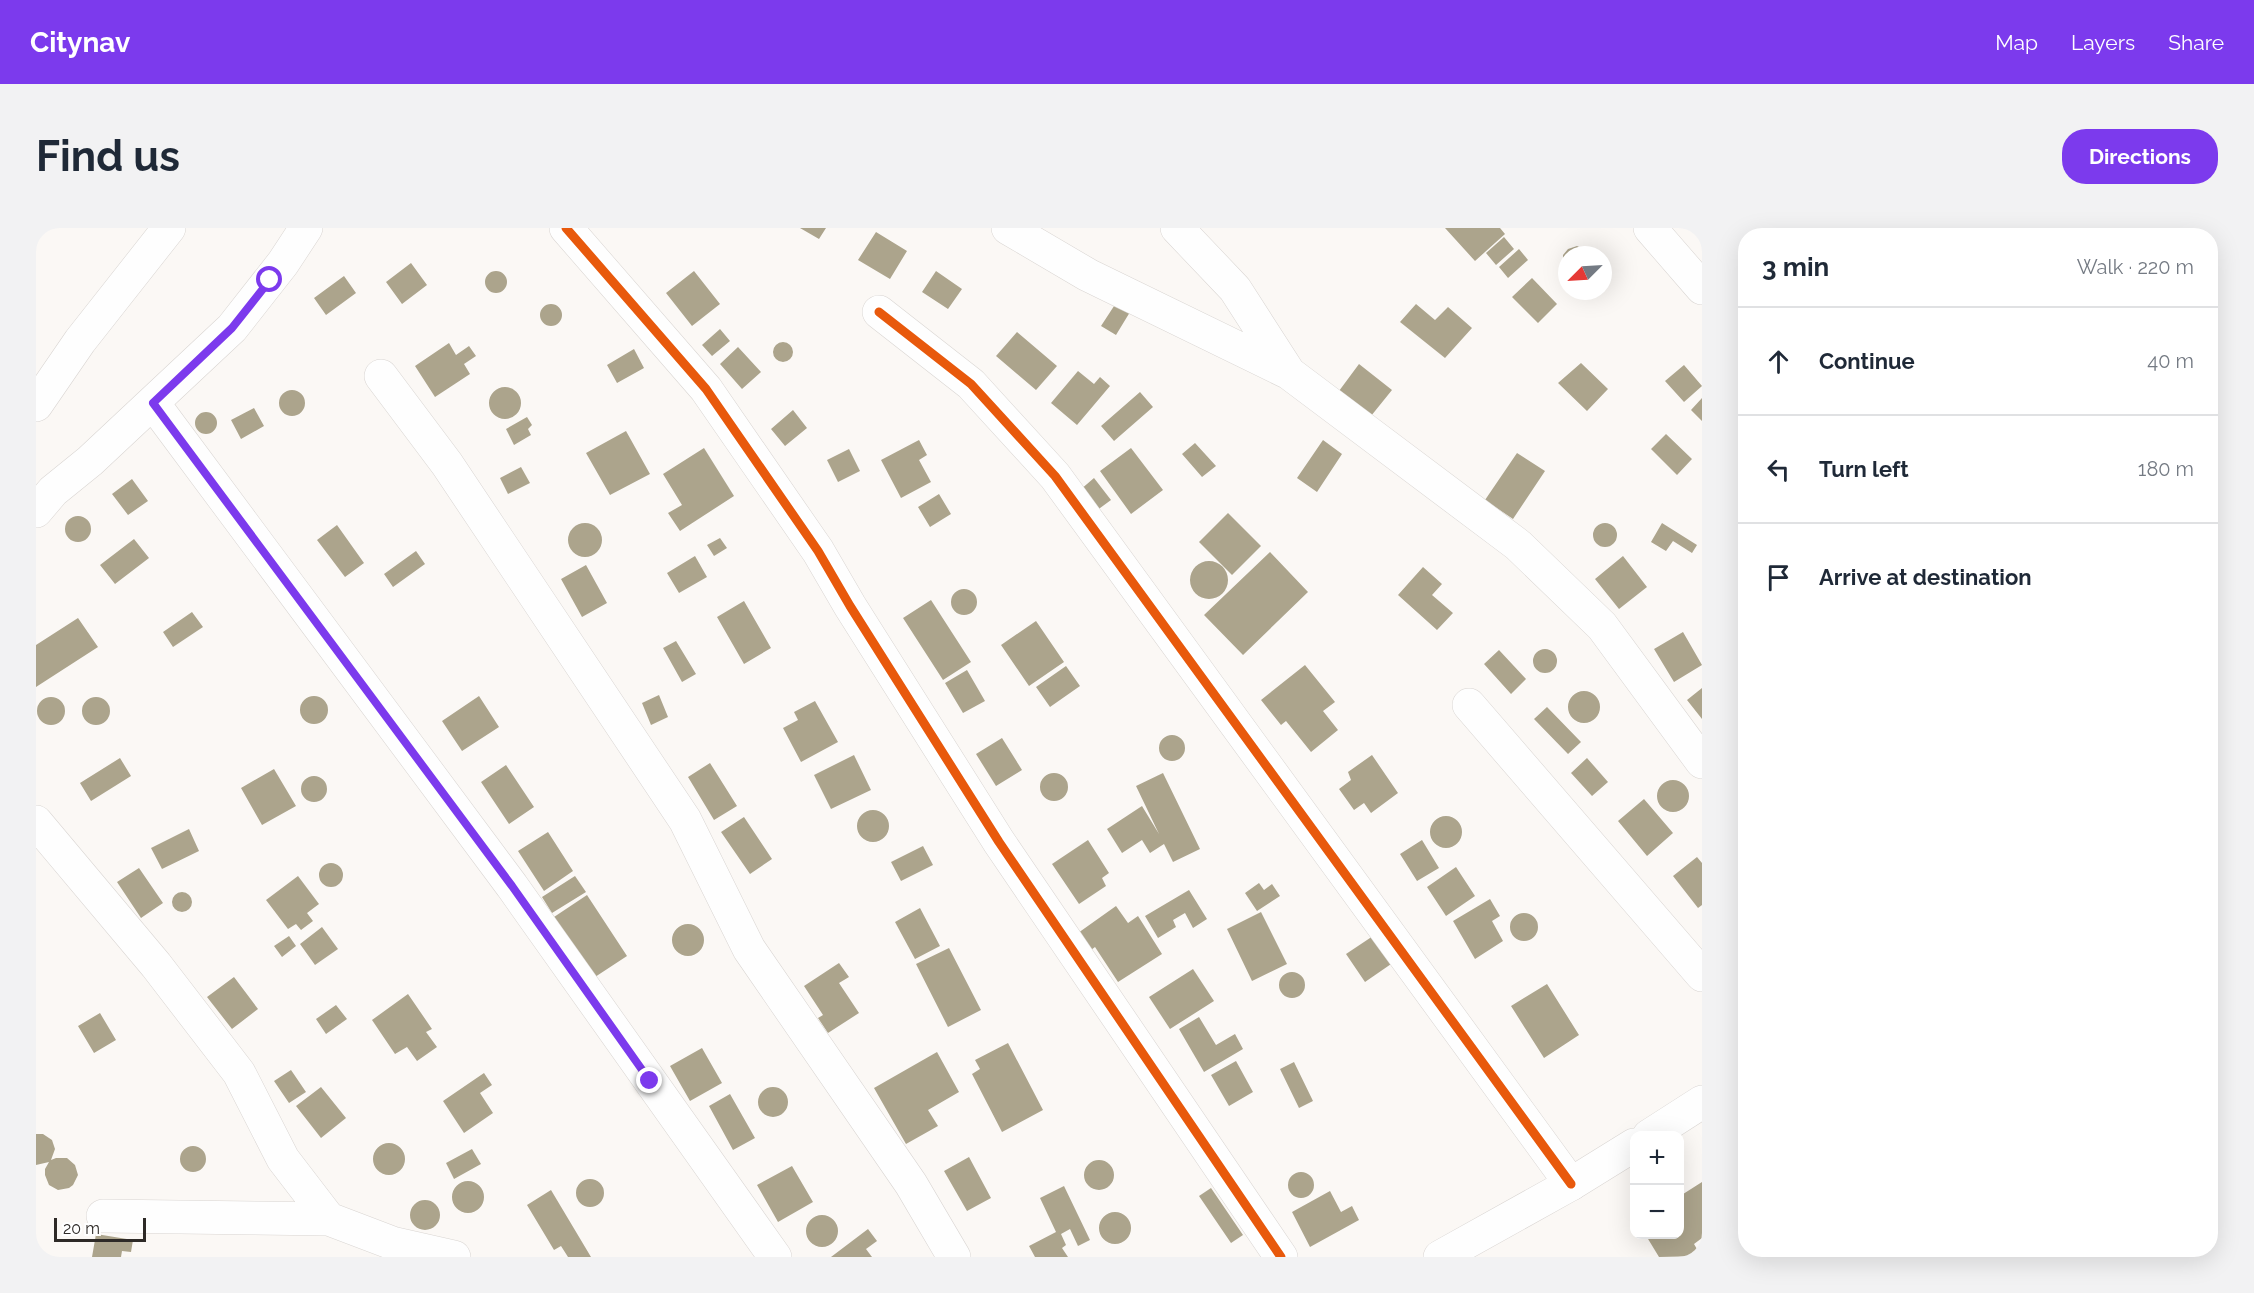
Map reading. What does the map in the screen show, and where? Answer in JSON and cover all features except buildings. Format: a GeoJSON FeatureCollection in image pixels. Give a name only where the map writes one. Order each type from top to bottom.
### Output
{"type":"FeatureCollection","features":[{"type":"Feature","properties":{"kind":"street"},"geometry":{"type":"LineString","coordinates":[[36,405],[80,341],[169,228]]}},
{"type":"Feature","properties":{"kind":"street"},"geometry":{"type":"LineString","coordinates":[[36,512],[53,491],[90,461],[232,328],[283,263],[306,228]]}},
{"type":"Feature","properties":{"kind":"street"},"geometry":{"type":"LineString","coordinates":[[567,228],[719,408],[818,551],[850,606],[999,842],[1281,1257]]}},
{"type":"Feature","properties":{"kind":"street"},"geometry":{"type":"LineString","coordinates":[[1008,228],[1088,274],[1289,373],[1518,544],[1602,626],[1702,762]]}},
{"type":"Feature","properties":{"kind":"street"},"geometry":{"type":"LineString","coordinates":[[1177,228],[1235,289],[1289,373]]}},
{"type":"Feature","properties":{"kind":"street"},"geometry":{"type":"LineString","coordinates":[[1650,228],[1702,288]]}},
{"type":"Feature","properties":{"kind":"street"},"geometry":{"type":"LineString","coordinates":[[879,312],[971,384],[1054,476],[1572,1184]]}},
{"type":"Feature","properties":{"kind":"street"},"geometry":{"type":"LineString","coordinates":[[381,376],[447,464],[686,820],[749,949],[911,1184],[954,1257]]}},
{"type":"Feature","properties":{"kind":"street"},"geometry":{"type":"LineString","coordinates":[[153,403],[512,886],[775,1257]]}},
{"type":"Feature","properties":{"kind":"street"},"geometry":{"type":"LineString","coordinates":[[1469,705],[1702,975]]}},
{"type":"Feature","properties":{"kind":"street"},"geometry":{"type":"LineString","coordinates":[[36,822],[156,965],[240,1073],[283,1159],[330,1219]]}},
{"type":"Feature","properties":{"kind":"street"},"geometry":{"type":"LineString","coordinates":[[1657,1131],[1702,1102]]}},
{"type":"Feature","properties":{"kind":"street"},"geometry":{"type":"LineString","coordinates":[[1440,1257],[1572,1184],[1630,1148]]}},
{"type":"Feature","properties":{"kind":"street"},"geometry":{"type":"LineString","coordinates":[[103,1216],[330,1219],[392,1243],[454,1257]]}},
{"type":"Feature","properties":{"kind":"cycle path"},"geometry":{"type":"LineString","coordinates":[[566,228],[706,389],[818,551],[850,606],[999,842],[1281,1257]]}},
{"type":"Feature","properties":{"kind":"cycle path"},"geometry":{"type":"LineString","coordinates":[[879,312],[971,384],[1055,476],[1571,1184]]}},
{"type":"Feature","properties":{"kind":"route"},"geometry":{"type":"LineString","coordinates":[[270,280],[232,328],[153,403],[512,886],[650,1081]]}}]}
